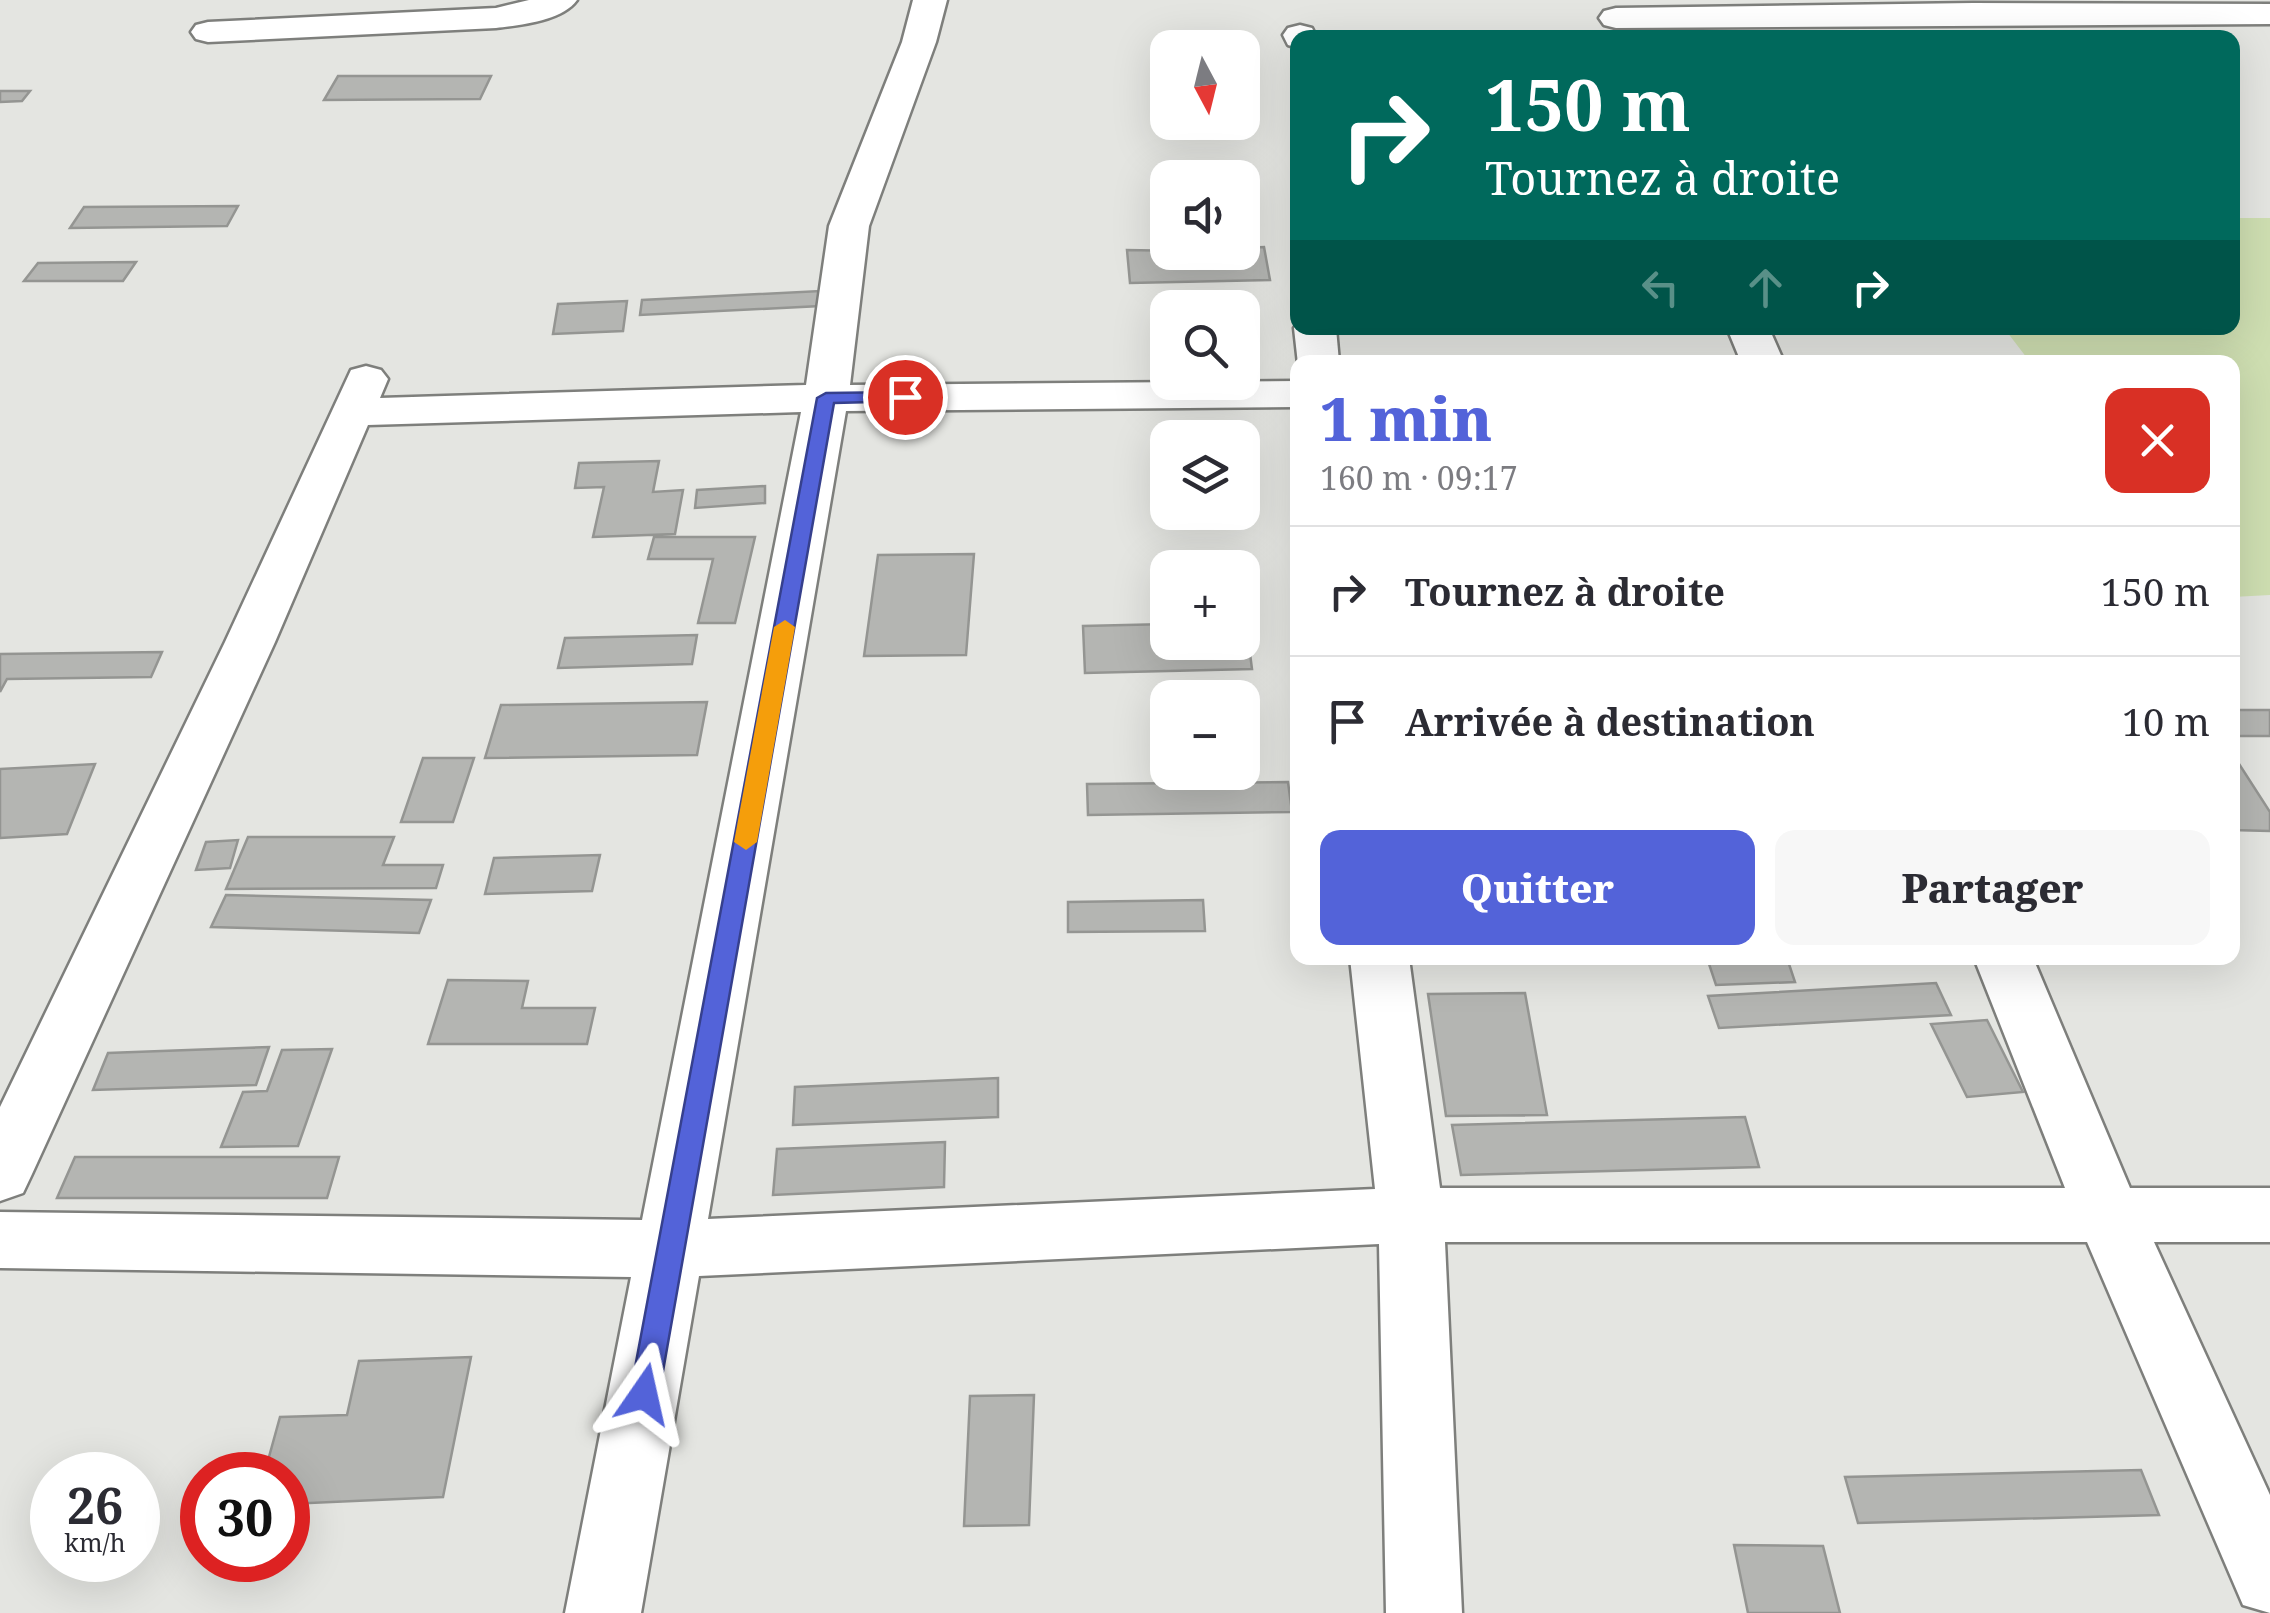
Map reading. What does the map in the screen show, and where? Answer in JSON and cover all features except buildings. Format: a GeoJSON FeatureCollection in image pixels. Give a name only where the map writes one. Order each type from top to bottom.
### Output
{"type":"FeatureCollection","features":[{"type":"Feature","properties":{"kind":"street"},"geometry":{"type":"LineString","coordinates":[[208,32],[496,18],[523,14],[560,0]]}},
{"type":"Feature","properties":{"kind":"street"},"geometry":{"type":"LineString","coordinates":[[603,1613],[826,398],[849,226],[919,42],[930,0]]}},
{"type":"Feature","properties":{"kind":"street"},"geometry":{"type":"LineString","coordinates":[[1619,18],[1970,6],[2270,14]]}},
{"type":"Feature","properties":{"kind":"street"},"geometry":{"type":"LineString","coordinates":[[0,1174],[250,642],[359,396],[1290,394]]}},
{"type":"Feature","properties":{"kind":"street"},"geometry":{"type":"LineString","coordinates":[[1380,965],[1411,1215],[1424,1613]]}},
{"type":"Feature","properties":{"kind":"street"},"geometry":{"type":"LineString","coordinates":[[2007,965],[2108,1216],[2270,1580]]}},
{"type":"Feature","properties":{"kind":"street"},"geometry":{"type":"LineString","coordinates":[[0,1240],[672,1249],[1411,1215],[2270,1215]]}},
{"type":"Feature","properties":{"kind":"green space"},"geometry":{"type":"Polygon","coordinates":[[[2240,218],[2270,218],[2270,595],[2240,597],[2240,355],[2025,355],[2009,335],[2240,335],[2240,218]]]}},
{"type":"Feature","properties":{"kind":"slow traffic"},"geometry":{"type":"LineString","coordinates":[[746,842],[785,627]]}},
{"type":"Feature","properties":{"kind":"route"},"geometry":{"type":"LineString","coordinates":[[644,1394],[826,398],[905,397]]}}]}
